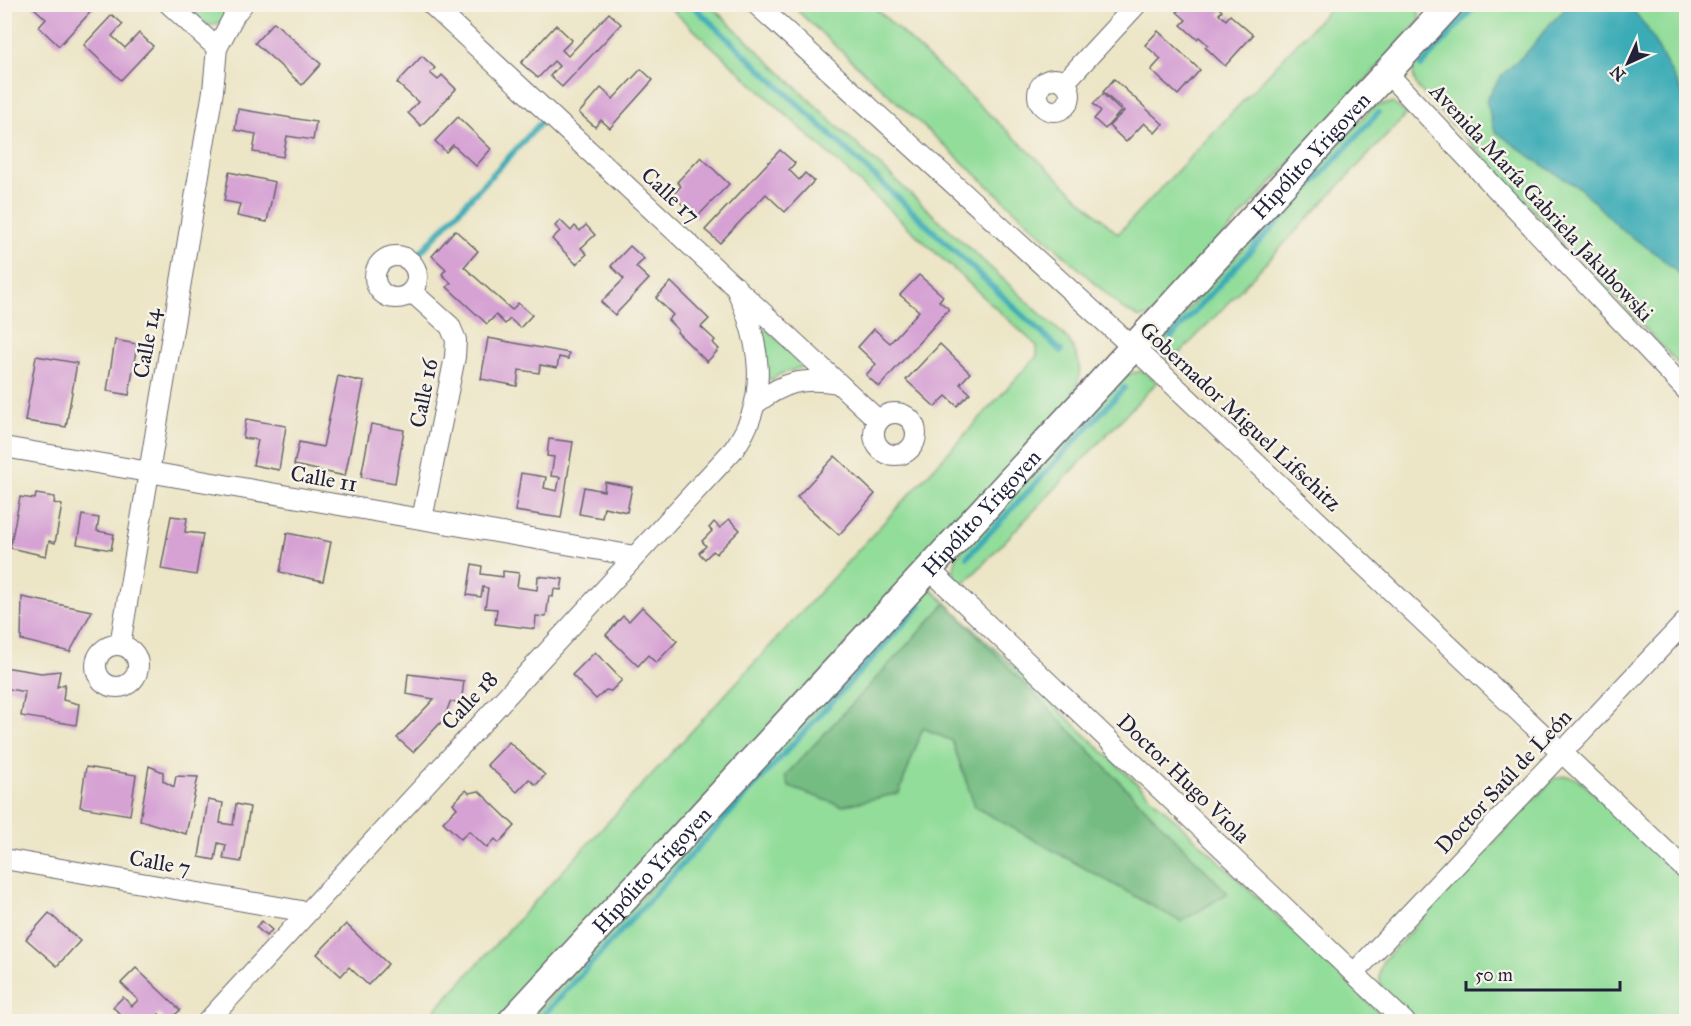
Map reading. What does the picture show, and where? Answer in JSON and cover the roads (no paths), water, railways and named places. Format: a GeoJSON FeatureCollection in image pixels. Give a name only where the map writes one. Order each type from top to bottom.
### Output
{"type":"FeatureCollection","features":[{"type":"Feature","properties":{"kind":"main road","name":"Hipólito Yrigoyen"},"geometry":{"type":"LineString","coordinates":[[511,1022],[1387,73],[1444,7]]}},
{"type":"Feature","properties":{"kind":"street"},"geometry":{"type":"LineString","coordinates":[[169,4],[216,48],[243,4]]}},
{"type":"Feature","properties":{"kind":"street","name":"Calle 17"},"geometry":{"type":"LineString","coordinates":[[431,4],[878,420]]}},
{"type":"Feature","properties":{"kind":"street","name":"Gobernador Miguel Lifschitz"},"geometry":{"type":"LineString","coordinates":[[756,4],[1133,348],[1686,870]]}},
{"type":"Feature","properties":{"kind":"street"},"geometry":{"type":"LineString","coordinates":[[1065,82],[1137,4]]}},
{"type":"Feature","properties":{"kind":"street","name":"Calle 14"},"geometry":{"type":"LineString","coordinates":[[120,645],[213,91],[216,48]]}},
{"type":"Feature","properties":{"kind":"street","name":"Avenida María Gabriela Jakubowski"},"geometry":{"type":"LineString","coordinates":[[1387,73],[1686,390]]}},
{"type":"Feature","properties":{"kind":"street","name":"Calle 18"},"geometry":{"type":"LineString","coordinates":[[207,1022],[734,449],[747,431],[755,404],[758,374],[756,344],[748,314],[735,286]]}},
{"type":"Feature","properties":{"kind":"street","name":"Calle 16"},"geometry":{"type":"LineString","coordinates":[[412,292],[450,326],[456,340],[455,357],[422,519]]}},
{"type":"Feature","properties":{"kind":"street"},"geometry":{"type":"LineString","coordinates":[[755,404],[773,391],[794,382],[816,380],[838,383]]}},
{"type":"Feature","properties":{"kind":"street","name":"Calle 11"},"geometry":{"type":"LineString","coordinates":[[4,447],[635,556]]}},
{"type":"Feature","properties":{"kind":"street","name":"Doctor Hugo Viola"},"geometry":{"type":"LineString","coordinates":[[929,569],[1405,1022]]}},
{"type":"Feature","properties":{"kind":"street","name":"Doctor Saúl de León"},"geometry":{"type":"LineString","coordinates":[[1354,973],[1686,621]]}},
{"type":"Feature","properties":{"kind":"street","name":"Calle 7"},"geometry":{"type":"LineString","coordinates":[[4,859],[307,912]]}},
{"type":"Feature","properties":{"kind":"water"},"geometry":{"type":"Polygon","coordinates":[[[1569,5],[1629,5],[1647,28],[1686,100],[1686,280],[1659,256],[1622,230],[1581,189],[1539,163],[1495,131],[1486,100],[1501,76],[1529,50],[1569,5]]]}},
{"type":"Feature","properties":{"kind":"waterway"},"geometry":{"type":"LineString","coordinates":[[445,13],[453,4]]}},
{"type":"Feature","properties":{"kind":"waterway"},"geometry":{"type":"LineString","coordinates":[[691,4],[1061,351]]}},
{"type":"Feature","properties":{"kind":"waterway"},"geometry":{"type":"LineString","coordinates":[[1421,66],[1477,4]]}},
{"type":"Feature","properties":{"kind":"waterway"},"geometry":{"type":"LineString","coordinates":[[1171,337],[1378,113]]}},
{"type":"Feature","properties":{"kind":"waterway"},"geometry":{"type":"LineString","coordinates":[[415,258],[547,116]]}},
{"type":"Feature","properties":{"kind":"waterway"},"geometry":{"type":"LineString","coordinates":[[967,557],[1124,388]]}},
{"type":"Feature","properties":{"kind":"waterway"},"geometry":{"type":"LineString","coordinates":[[537,1022],[920,606]]}}]}
